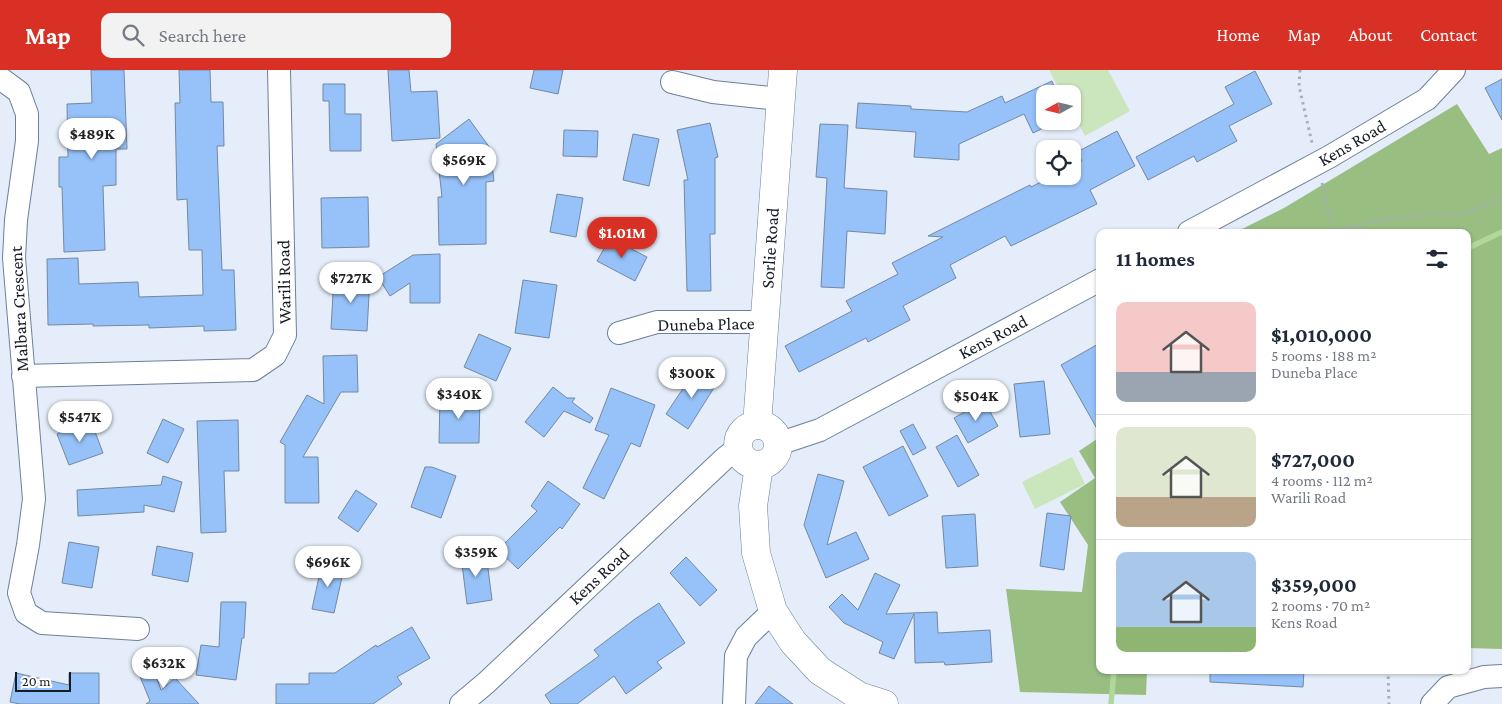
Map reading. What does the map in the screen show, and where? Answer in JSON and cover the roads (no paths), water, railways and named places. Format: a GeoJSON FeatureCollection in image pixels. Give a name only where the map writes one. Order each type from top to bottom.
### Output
{"type":"FeatureCollection","features":[{"type":"Feature","properties":{"kind":"street","name":"Warili Road"},"geometry":{"type":"LineString","coordinates":[[23,376],[253,370],[275,355],[285,335],[279,70]]}},
{"type":"Feature","properties":{"kind":"street","name":"Sorlie Road"},"geometry":{"type":"LineString","coordinates":[[757,425],[782,70]]}},
{"type":"Feature","properties":{"kind":"street","name":"Kens Road"},"geometry":{"type":"LineString","coordinates":[[1195,229],[1317,164],[1427,99],[1454,70]]}},
{"type":"Feature","properties":{"kind":"street","name":"Malbara Crescent"},"geometry":{"type":"LineString","coordinates":[[0,78],[19,92],[27,114],[27,141],[16,220],[14,258],[34,499],[19,593],[26,613],[42,623],[138,628]]}},
{"type":"Feature","properties":{"kind":"street"},"geometry":{"type":"LineString","coordinates":[[672,82],[713,92],[780,99]]}},
{"type":"Feature","properties":{"kind":"street","name":"Kens Road"},"geometry":{"type":"LineString","coordinates":[[778,444],[820,430],[1096,282]]}},
{"type":"Feature","properties":{"kind":"street","name":"Duneba Place"},"geometry":{"type":"LineString","coordinates":[[619,333],[657,322],[765,322]]}},
{"type":"Feature","properties":{"kind":"street"},"geometry":{"type":"LineString","coordinates":[[757,425],[765,426],[771,430],[776,436],[778,444],[774,458],[770,462],[759,466],[745,461],[738,448],[739,439],[744,431],[757,425]]}},
{"type":"Feature","properties":{"kind":"street","name":"Kens Road"},"geometry":{"type":"LineString","coordinates":[[468,702],[725,458],[738,448]]}},
{"type":"Feature","properties":{"kind":"street"},"geometry":{"type":"LineString","coordinates":[[759,466],[753,506],[756,553],[773,611],[794,642],[820,671],[859,696],[884,704]]}},
{"type":"Feature","properties":{"kind":"street"},"geometry":{"type":"LineString","coordinates":[[734,704],[736,656],[746,637],[773,611]]}},
{"type":"Feature","properties":{"kind":"street"},"geometry":{"type":"LineString","coordinates":[[1432,704],[1448,687],[1484,677],[1502,676]]}},
{"type":"Feature","properties":{"kind":"waterway"},"geometry":{"type":"LineString","coordinates":[[1471,247],[1502,232]]}},
{"type":"Feature","properties":{"kind":"waterway"},"geometry":{"type":"LineString","coordinates":[[1111,704],[1114,674]]}}]}
